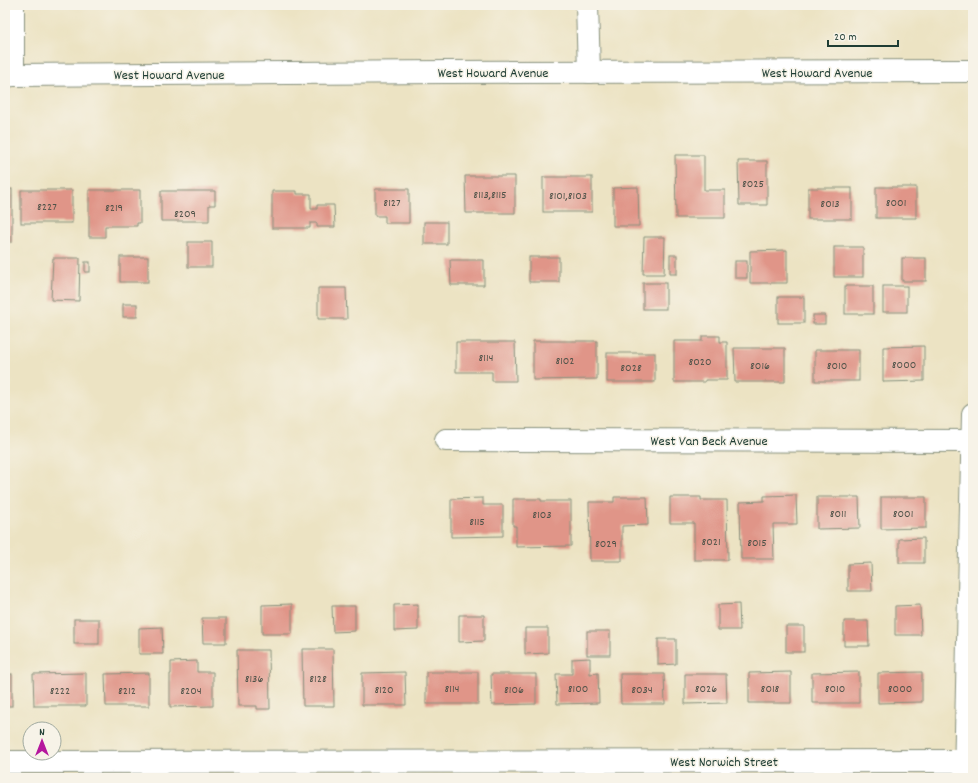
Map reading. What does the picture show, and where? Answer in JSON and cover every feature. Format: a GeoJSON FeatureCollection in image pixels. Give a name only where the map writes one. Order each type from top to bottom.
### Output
{"type":"FeatureCollection","features":[{"type":"Feature","properties":{"kind":"street"},"geometry":{"type":"LineString","coordinates":[[8,75],[14,5]]}},
{"type":"Feature","properties":{"kind":"street"},"geometry":{"type":"LineString","coordinates":[[587,5],[589,72]]}},
{"type":"Feature","properties":{"kind":"street","name":"West Howard Avenue"},"geometry":{"type":"LineString","coordinates":[[8,75],[973,71]]}},
{"type":"Feature","properties":{"kind":"street"},"geometry":{"type":"LineString","coordinates":[[968,767],[973,414]]}},
{"type":"Feature","properties":{"kind":"street","name":"West Van Beck Avenue"},"geometry":{"type":"LineString","coordinates":[[446,440],[973,441]]}},
{"type":"Feature","properties":{"kind":"street","name":"West Norwich Street"},"geometry":{"type":"LineString","coordinates":[[5,762],[475,761],[968,767]]}},
{"type":"Feature","properties":{"kind":"building"},"geometry":{"type":"Polygon","coordinates":[[[675,155],[704,155],[704,190],[725,190],[725,218],[676,218],[675,155]]]}},
{"type":"Feature","properties":{"kind":"building"},"geometry":{"type":"Polygon","coordinates":[[[738,161],[767,161],[767,205],[739,205],[738,161]]]}},
{"type":"Feature","properties":{"kind":"building"},"geometry":{"type":"Polygon","coordinates":[[[465,176],[515,176],[515,213],[466,213],[465,176]]]}},
{"type":"Feature","properties":{"kind":"building"},"geometry":{"type":"Polygon","coordinates":[[[543,177],[592,177],[592,212],[543,212],[543,177]]]}},
{"type":"Feature","properties":{"kind":"building"},"geometry":{"type":"Polygon","coordinates":[[[638,187],[639,226],[613,226],[613,188],[638,187]]]}},
{"type":"Feature","properties":{"kind":"building"},"geometry":{"type":"Polygon","coordinates":[[[876,187],[916,187],[916,218],[876,218],[876,187]]]}},
{"type":"Feature","properties":{"kind":"building"},"geometry":{"type":"Polygon","coordinates":[[[808,188],[852,188],[852,219],[808,219],[808,188]]]}},
{"type":"Feature","properties":{"kind":"building"},"geometry":{"type":"Polygon","coordinates":[[[5,189],[12,189],[12,242],[5,242],[5,189]]]}},
{"type":"Feature","properties":{"kind":"building"},"geometry":{"type":"Polygon","coordinates":[[[375,189],[409,189],[409,223],[385,223],[385,216],[375,216],[375,189]]]}},
{"type":"Feature","properties":{"kind":"building"},"geometry":{"type":"Polygon","coordinates":[[[21,190],[72,190],[72,223],[21,223],[21,190]]]}},
{"type":"Feature","properties":{"kind":"building"},"geometry":{"type":"Polygon","coordinates":[[[89,190],[140,190],[140,223],[137,223],[137,226],[105,226],[105,237],[89,237],[89,190]]]}},
{"type":"Feature","properties":{"kind":"building"},"geometry":{"type":"Polygon","coordinates":[[[161,191],[215,191],[215,205],[209,205],[209,221],[161,221],[161,191]]]}},
{"type":"Feature","properties":{"kind":"building"},"geometry":{"type":"Polygon","coordinates":[[[272,191],[297,191],[297,194],[311,194],[311,209],[317,209],[317,205],[334,205],[335,227],[317,227],[317,223],[310,223],[310,228],[272,228],[272,191]]]}},
{"type":"Feature","properties":{"kind":"building"},"geometry":{"type":"Polygon","coordinates":[[[424,222],[447,222],[447,244],[424,244],[424,222]]]}},
{"type":"Feature","properties":{"kind":"building"},"geometry":{"type":"Polygon","coordinates":[[[644,237],[665,237],[664,274],[643,274],[644,237]]]}},
{"type":"Feature","properties":{"kind":"building"},"geometry":{"type":"Polygon","coordinates":[[[188,242],[212,242],[212,267],[188,267],[188,242]]]}},
{"type":"Feature","properties":{"kind":"building"},"geometry":{"type":"Polygon","coordinates":[[[834,247],[863,247],[863,277],[834,277],[834,247]]]}},
{"type":"Feature","properties":{"kind":"building"},"geometry":{"type":"Polygon","coordinates":[[[787,250],[787,283],[750,283],[750,251],[787,250]]]}},
{"type":"Feature","properties":{"kind":"building"},"geometry":{"type":"Polygon","coordinates":[[[670,255],[677,255],[677,274],[670,274],[670,255]]]}},
{"type":"Feature","properties":{"kind":"building"},"geometry":{"type":"Polygon","coordinates":[[[120,257],[148,257],[148,282],[120,282],[120,257]]]}},
{"type":"Feature","properties":{"kind":"building"},"geometry":{"type":"Polygon","coordinates":[[[529,257],[559,257],[559,282],[529,282],[529,257]]]}},
{"type":"Feature","properties":{"kind":"building"},"geometry":{"type":"Polygon","coordinates":[[[53,258],[80,258],[79,301],[51,300],[53,258]]]}},
{"type":"Feature","properties":{"kind":"building"},"geometry":{"type":"Polygon","coordinates":[[[902,258],[926,258],[926,281],[902,281],[902,258]]]}},
{"type":"Feature","properties":{"kind":"building"},"geometry":{"type":"Polygon","coordinates":[[[450,260],[484,260],[484,285],[451,285],[450,260]]]}},
{"type":"Feature","properties":{"kind":"building"},"geometry":{"type":"Polygon","coordinates":[[[735,261],[747,261],[747,278],[735,278],[735,261]]]}},
{"type":"Feature","properties":{"kind":"building"},"geometry":{"type":"Polygon","coordinates":[[[85,262],[90,262],[90,272],[85,272],[85,262]]]}},
{"type":"Feature","properties":{"kind":"building"},"geometry":{"type":"Polygon","coordinates":[[[643,283],[666,283],[666,309],[643,309],[643,283]]]}},
{"type":"Feature","properties":{"kind":"building"},"geometry":{"type":"Polygon","coordinates":[[[845,286],[873,286],[873,314],[845,314],[845,286]]]}},
{"type":"Feature","properties":{"kind":"building"},"geometry":{"type":"Polygon","coordinates":[[[883,286],[907,286],[907,312],[883,312],[883,286]]]}},
{"type":"Feature","properties":{"kind":"building"},"geometry":{"type":"Polygon","coordinates":[[[318,288],[346,288],[347,319],[318,319],[318,288]]]}},
{"type":"Feature","properties":{"kind":"building"},"geometry":{"type":"Polygon","coordinates":[[[778,297],[804,297],[804,323],[778,323],[778,297]]]}},
{"type":"Feature","properties":{"kind":"building"},"geometry":{"type":"Polygon","coordinates":[[[123,304],[137,304],[137,317],[123,317],[123,304]]]}},
{"type":"Feature","properties":{"kind":"building"},"geometry":{"type":"Polygon","coordinates":[[[813,315],[825,315],[825,324],[813,324],[813,315]]]}},
{"type":"Feature","properties":{"kind":"building"},"geometry":{"type":"Polygon","coordinates":[[[702,336],[720,336],[720,342],[727,342],[727,380],[674,382],[674,341],[702,341],[702,336]]]}},
{"type":"Feature","properties":{"kind":"building"},"geometry":{"type":"Polygon","coordinates":[[[533,341],[597,341],[597,379],[533,380],[533,341]]]}},
{"type":"Feature","properties":{"kind":"building"},"geometry":{"type":"Polygon","coordinates":[[[456,342],[515,342],[516,381],[492,381],[492,372],[456,372],[456,342]]]}},
{"type":"Feature","properties":{"kind":"building"},"geometry":{"type":"Polygon","coordinates":[[[924,346],[924,381],[883,382],[883,347],[924,346]]]}},
{"type":"Feature","properties":{"kind":"building"},"geometry":{"type":"Polygon","coordinates":[[[734,348],[785,348],[785,382],[735,382],[734,348]]]}},
{"type":"Feature","properties":{"kind":"building"},"geometry":{"type":"Polygon","coordinates":[[[815,350],[859,350],[859,381],[815,381],[815,350]]]}},
{"type":"Feature","properties":{"kind":"building"},"geometry":{"type":"Polygon","coordinates":[[[607,353],[655,353],[655,382],[607,382],[607,353]]]}},
{"type":"Feature","properties":{"kind":"building"},"geometry":{"type":"Polygon","coordinates":[[[796,495],[797,524],[773,524],[774,559],[741,559],[740,502],[764,501],[764,496],[796,495]]]}},
{"type":"Feature","properties":{"kind":"building"},"geometry":{"type":"Polygon","coordinates":[[[614,497],[647,497],[648,525],[622,526],[622,561],[590,561],[589,502],[614,502],[614,497]]]}},
{"type":"Feature","properties":{"kind":"building"},"geometry":{"type":"Polygon","coordinates":[[[670,497],[701,497],[701,500],[727,500],[728,560],[694,560],[694,523],[670,523],[670,497]]]}},
{"type":"Feature","properties":{"kind":"building"},"geometry":{"type":"Polygon","coordinates":[[[817,497],[859,497],[860,528],[817,529],[817,497]]]}},
{"type":"Feature","properties":{"kind":"building"},"geometry":{"type":"Polygon","coordinates":[[[881,497],[926,497],[926,528],[881,529],[881,497]]]}},
{"type":"Feature","properties":{"kind":"building"},"geometry":{"type":"Polygon","coordinates":[[[483,498],[483,505],[503,505],[503,536],[451,537],[451,499],[483,498]]]}},
{"type":"Feature","properties":{"kind":"building"},"geometry":{"type":"Polygon","coordinates":[[[513,499],[571,501],[571,546],[516,547],[516,526],[513,526],[513,499]]]}},
{"type":"Feature","properties":{"kind":"building"},"geometry":{"type":"Polygon","coordinates":[[[924,538],[924,563],[899,563],[899,539],[924,538]]]}},
{"type":"Feature","properties":{"kind":"building"},"geometry":{"type":"Polygon","coordinates":[[[871,563],[872,591],[848,591],[848,564],[871,563]]]}},
{"type":"Feature","properties":{"kind":"building"},"geometry":{"type":"Polygon","coordinates":[[[292,604],[292,634],[262,634],[262,605],[292,604]]]}},
{"type":"Feature","properties":{"kind":"building"},"geometry":{"type":"Polygon","coordinates":[[[418,604],[418,630],[394,631],[394,605],[418,604]]]}},
{"type":"Feature","properties":{"kind":"building"},"geometry":{"type":"Polygon","coordinates":[[[739,604],[740,630],[718,630],[718,605],[739,604]]]}},
{"type":"Feature","properties":{"kind":"building"},"geometry":{"type":"Polygon","coordinates":[[[920,605],[921,635],[895,635],[895,606],[920,605]]]}},
{"type":"Feature","properties":{"kind":"building"},"geometry":{"type":"Polygon","coordinates":[[[332,606],[355,606],[355,631],[333,632],[332,606]]]}},
{"type":"Feature","properties":{"kind":"building"},"geometry":{"type":"Polygon","coordinates":[[[459,615],[484,615],[484,641],[459,642],[459,615]]]}},
{"type":"Feature","properties":{"kind":"building"},"geometry":{"type":"Polygon","coordinates":[[[202,618],[226,618],[226,643],[203,643],[202,618]]]}},
{"type":"Feature","properties":{"kind":"building"},"geometry":{"type":"Polygon","coordinates":[[[74,619],[99,619],[99,644],[74,644],[74,619]]]}},
{"type":"Feature","properties":{"kind":"building"},"geometry":{"type":"Polygon","coordinates":[[[844,621],[868,621],[869,646],[844,646],[844,621]]]}},
{"type":"Feature","properties":{"kind":"building"},"geometry":{"type":"Polygon","coordinates":[[[786,626],[804,626],[804,652],[786,652],[786,626]]]}},
{"type":"Feature","properties":{"kind":"building"},"geometry":{"type":"Polygon","coordinates":[[[162,627],[163,654],[139,654],[139,628],[162,627]]]}},
{"type":"Feature","properties":{"kind":"building"},"geometry":{"type":"Polygon","coordinates":[[[525,628],[548,628],[548,653],[525,654],[525,628]]]}},
{"type":"Feature","properties":{"kind":"building"},"geometry":{"type":"Polygon","coordinates":[[[587,631],[610,631],[610,655],[587,655],[587,631]]]}},
{"type":"Feature","properties":{"kind":"building"},"geometry":{"type":"Polygon","coordinates":[[[658,639],[676,639],[676,664],[658,665],[658,639]]]}},
{"type":"Feature","properties":{"kind":"building"},"geometry":{"type":"Polygon","coordinates":[[[302,649],[333,649],[334,706],[303,706],[302,649]]]}},
{"type":"Feature","properties":{"kind":"building"},"geometry":{"type":"Polygon","coordinates":[[[237,650],[269,650],[270,709],[257,709],[257,706],[238,706],[237,650]]]}},
{"type":"Feature","properties":{"kind":"building"},"geometry":{"type":"Polygon","coordinates":[[[590,658],[590,674],[598,673],[599,703],[557,704],[556,674],[572,674],[572,659],[590,658]]]}},
{"type":"Feature","properties":{"kind":"building"},"geometry":{"type":"Polygon","coordinates":[[[197,661],[197,672],[213,672],[213,706],[170,707],[171,662],[197,661]]]}},
{"type":"Feature","properties":{"kind":"building"},"geometry":{"type":"Polygon","coordinates":[[[405,672],[406,705],[362,705],[362,673],[405,672]]]}},
{"type":"Feature","properties":{"kind":"building"},"geometry":{"type":"Polygon","coordinates":[[[426,672],[478,672],[478,704],[426,704],[426,672]]]}},
{"type":"Feature","properties":{"kind":"building"},"geometry":{"type":"Polygon","coordinates":[[[791,672],[791,703],[749,703],[749,673],[791,672]]]}},
{"type":"Feature","properties":{"kind":"building"},"geometry":{"type":"Polygon","coordinates":[[[859,672],[859,703],[812,703],[812,673],[859,672]]]}},
{"type":"Feature","properties":{"kind":"building"},"geometry":{"type":"Polygon","coordinates":[[[922,672],[922,702],[878,703],[878,673],[922,672]]]}},
{"type":"Feature","properties":{"kind":"building"},"geometry":{"type":"Polygon","coordinates":[[[86,673],[86,706],[34,706],[33,674],[86,673]]]}},
{"type":"Feature","properties":{"kind":"building"},"geometry":{"type":"Polygon","coordinates":[[[149,673],[149,706],[106,706],[105,674],[149,673]]]}},
{"type":"Feature","properties":{"kind":"building"},"geometry":{"type":"Polygon","coordinates":[[[5,674],[12,674],[12,706],[5,706],[5,674]]]}},
{"type":"Feature","properties":{"kind":"building"},"geometry":{"type":"Polygon","coordinates":[[[491,674],[536,674],[536,704],[492,705],[491,674]]]}},
{"type":"Feature","properties":{"kind":"building"},"geometry":{"type":"Polygon","coordinates":[[[620,674],[664,674],[665,704],[621,704],[620,674]]]}},
{"type":"Feature","properties":{"kind":"building"},"geometry":{"type":"Polygon","coordinates":[[[685,674],[726,674],[727,703],[685,704],[685,674]]]}}]}
